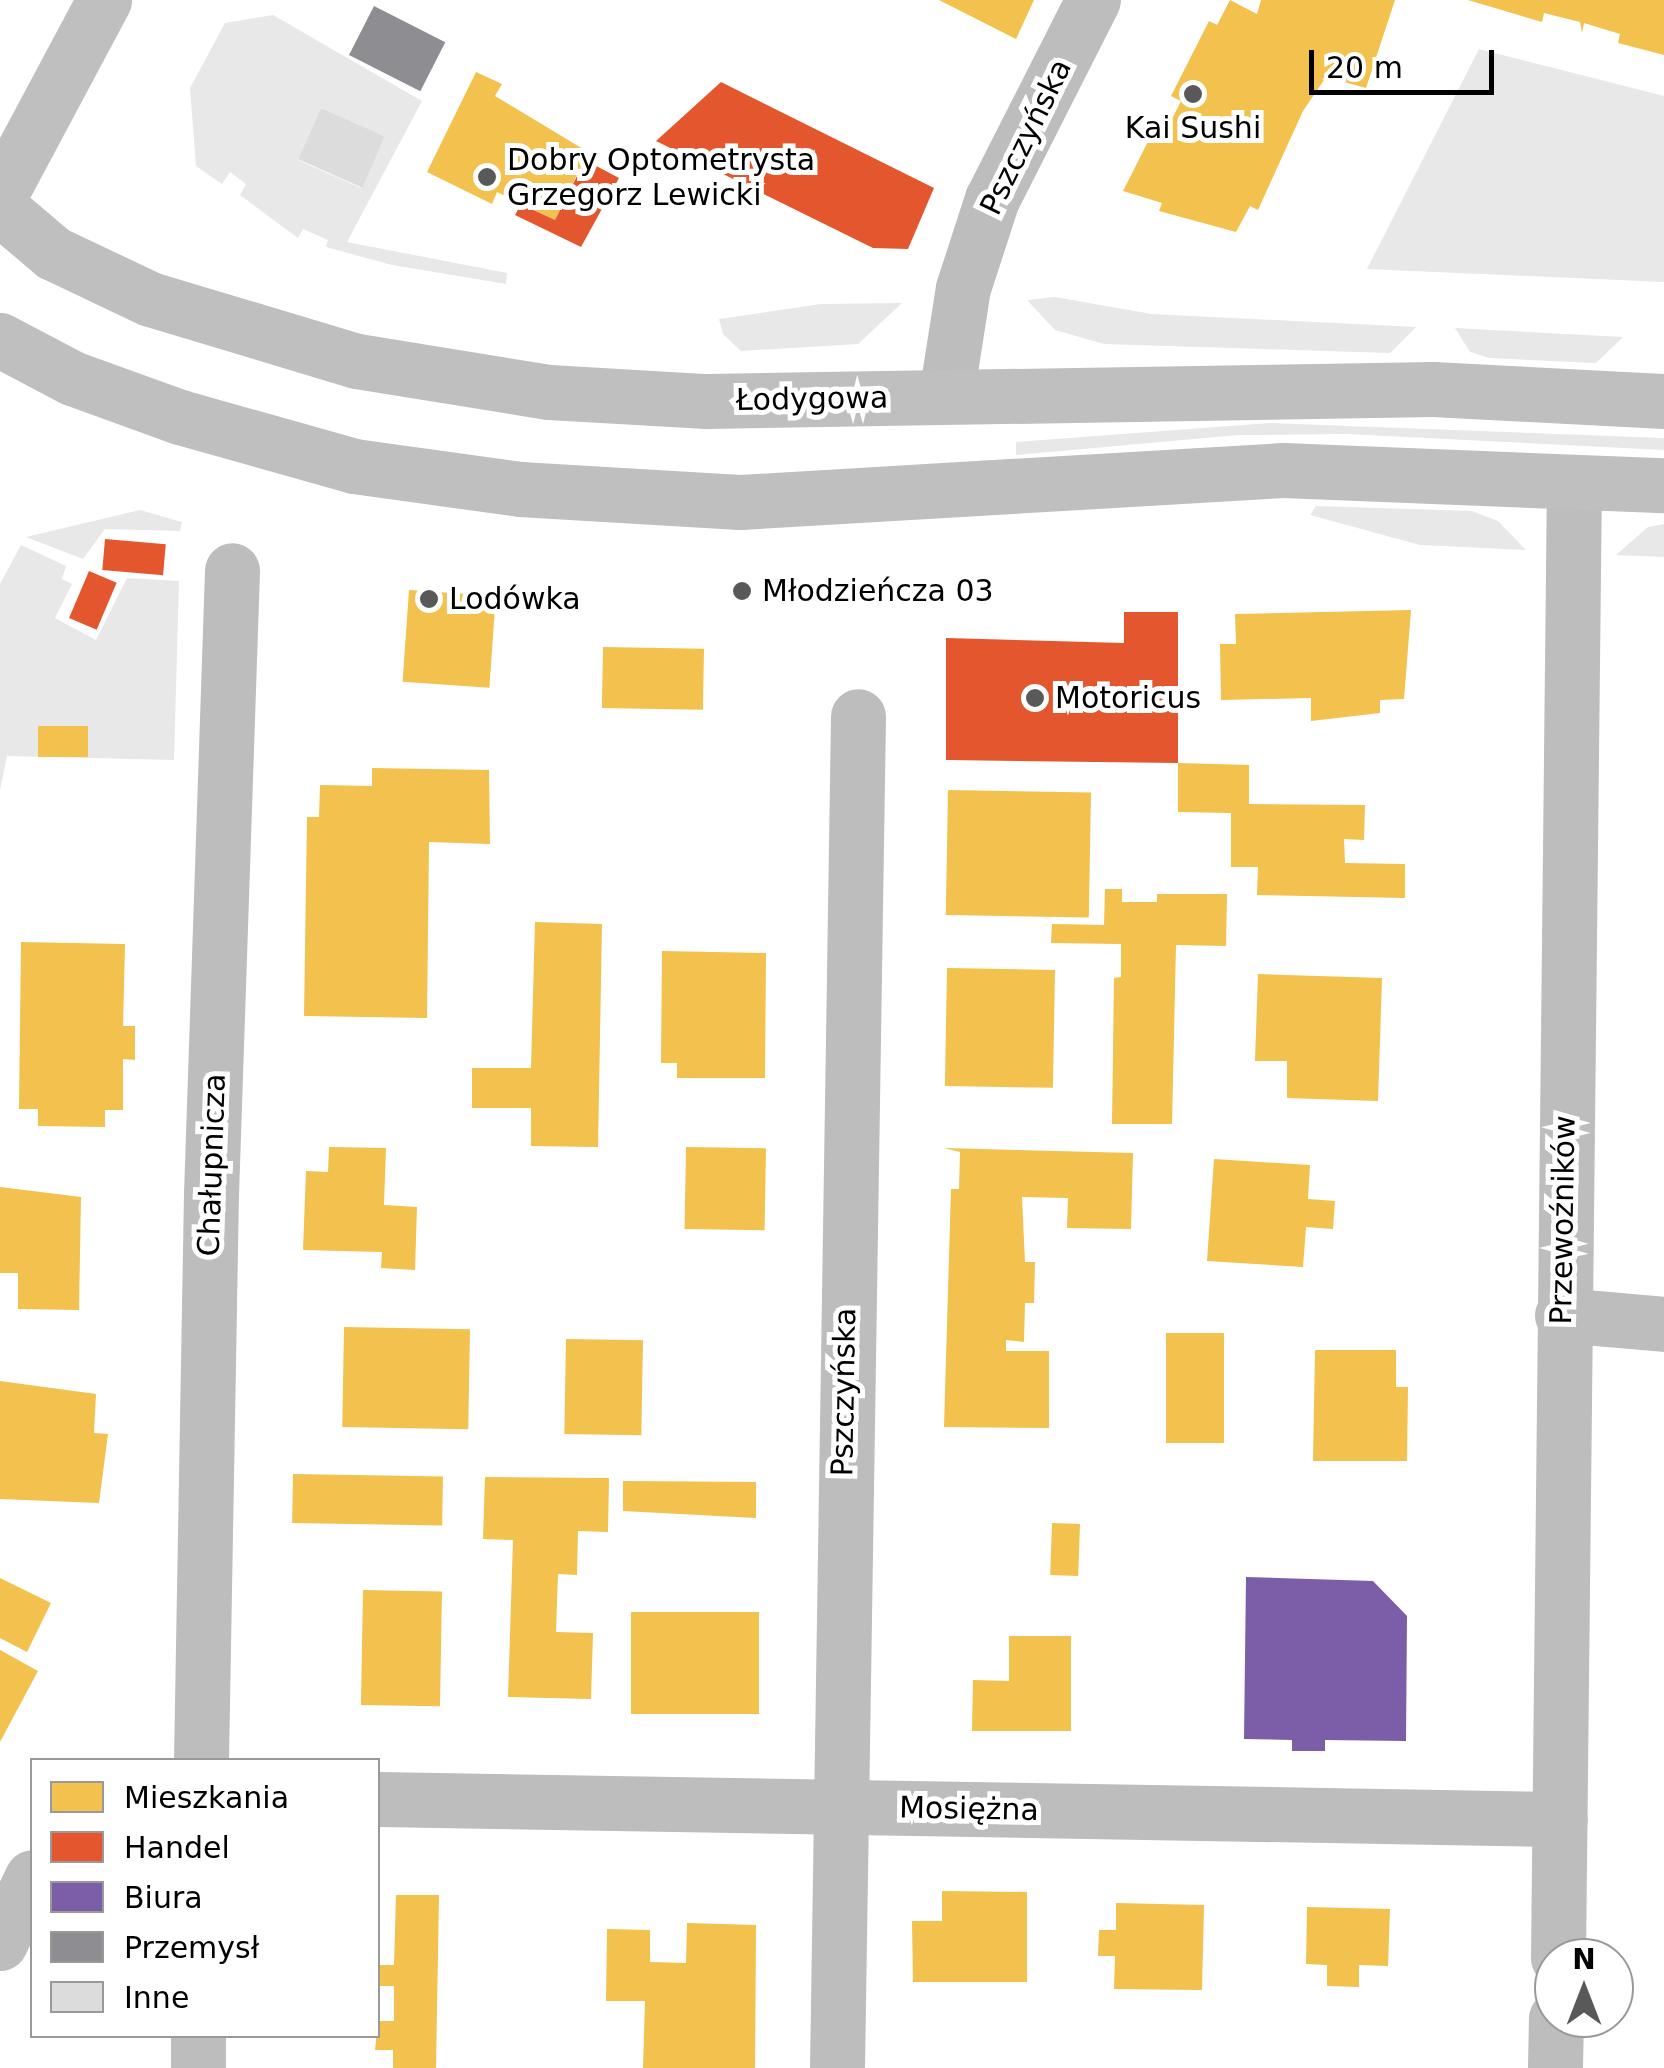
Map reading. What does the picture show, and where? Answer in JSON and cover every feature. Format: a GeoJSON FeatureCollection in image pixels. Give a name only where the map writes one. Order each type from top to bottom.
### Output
{"type":"FeatureCollection","features":[{"type":"Feature","properties":{"kind":"main road"},"geometry":{"type":"LineString","coordinates":[[0,195],[104,0]]}},
{"type":"Feature","properties":{"kind":"main road","name":"Łodygowa"},"geometry":{"type":"LineString","coordinates":[[0,208],[53,253],[117,287],[280,342],[446,380],[707,401],[1433,389],[1664,401]]}},
{"type":"Feature","properties":{"kind":"main road"},"geometry":{"type":"LineString","coordinates":[[0,340],[72,378],[180,417],[354,466],[503,487],[740,502],[1283,470],[1664,485]]}},
{"type":"Feature","properties":{"kind":"street","name":"Pszczyńska"},"geometry":{"type":"LineString","coordinates":[[946,396],[964,288],[992,200],[1094,0]]}},
{"type":"Feature","properties":{"kind":"street","name":"Przewoźników"},"geometry":{"type":"LineString","coordinates":[[1558,1938],[1562,1315],[1574,482]]}},
{"type":"Feature","properties":{"kind":"street","name":"Chałupnicza"},"geometry":{"type":"LineString","coordinates":[[201,1758],[210,1194],[232,570]]}},
{"type":"Feature","properties":{"kind":"street","name":"Pszczyńska"},"geometry":{"type":"LineString","coordinates":[[837,2068],[858,716]]}},
{"type":"Feature","properties":{"kind":"street"},"geometry":{"type":"LineString","coordinates":[[1562,1315],[1664,1324]]}},
{"type":"Feature","properties":{"kind":"street","name":"Mosiężna"},"geometry":{"type":"LineString","coordinates":[[380,1799],[1560,1820]]}},
{"type":"Feature","properties":{"kind":"street"},"geometry":{"type":"LineString","coordinates":[[0,1943],[30,1881]]}},
{"type":"Feature","properties":{"kind":"street"},"geometry":{"type":"LineString","coordinates":[[198,2038],[198,2068]]}},
{"type":"Feature","properties":{"kind":"street"},"geometry":{"type":"LineString","coordinates":[[1555,2068],[1556,2038]]}},
{"type":"Feature","properties":{"kind":"shaded area"},"geometry":{"type":"Polygon","coordinates":[[[273,15],[422,101],[347,242],[507,273],[506,284],[392,265],[326,247],[328,240],[303,229],[298,238],[240,195],[246,184],[230,172],[222,184],[196,166],[190,88],[225,23],[273,15]],[[321,108],[298,160],[361,188],[385,137],[321,108]]]}},
{"type":"Feature","properties":{"kind":"shaded area"},"geometry":{"type":"Polygon","coordinates":[[[1479,49],[1664,96],[1664,282],[1367,269],[1479,49]]]}},
{"type":"Feature","properties":{"kind":"shaded area"},"geometry":{"type":"Polygon","coordinates":[[[1055,297],[1152,314],[1416,327],[1390,353],[1104,344],[1055,330],[1027,300],[1055,297]]]}},
{"type":"Feature","properties":{"kind":"shaded area"},"geometry":{"type":"Polygon","coordinates":[[[902,303],[858,344],[741,351],[723,334],[719,319],[821,304],[902,303]]]}},
{"type":"Feature","properties":{"kind":"shaded area"},"geometry":{"type":"Polygon","coordinates":[[[1455,328],[1623,337],[1596,363],[1489,358],[1470,352],[1455,328]]]}},
{"type":"Feature","properties":{"kind":"shaded area"},"geometry":{"type":"Polygon","coordinates":[[[1270,423],[1664,438],[1664,450],[1346,434],[1238,435],[1016,455],[1016,442],[1270,423]]]}},
{"type":"Feature","properties":{"kind":"shaded area"},"geometry":{"type":"Polygon","coordinates":[[[1316,506],[1472,511],[1498,521],[1526,550],[1420,545],[1310,515],[1316,506]]]}},
{"type":"Feature","properties":{"kind":"shaded area"},"geometry":{"type":"Polygon","coordinates":[[[140,510],[182,522],[180,531],[105,529],[83,559],[26,537],[140,510]]]}},
{"type":"Feature","properties":{"kind":"shaded area"},"geometry":{"type":"Polygon","coordinates":[[[1664,524],[1664,557],[1616,555],[1648,527],[1664,524]]]}},
{"type":"Feature","properties":{"kind":"shaded area"},"geometry":{"type":"Polygon","coordinates":[[[21,545],[66,566],[62,579],[72,584],[55,618],[96,640],[127,578],[179,581],[174,760],[7,756],[0,790],[0,584],[21,545]]]}},
{"type":"Feature","properties":{"kind":"building: Mieszkania"},"geometry":{"type":"Polygon","coordinates":[[[939,0],[1034,0],[1016,39],[939,0]]]}},
{"type":"Feature","properties":{"kind":"building: Mieszkania"},"geometry":{"type":"Polygon","coordinates":[[[1230,0],[1257,14],[1261,0],[1395,0],[1366,88],[1326,77],[1303,111],[1258,210],[1250,206],[1236,232],[1159,211],[1162,203],[1123,191],[1163,112],[1173,117],[1181,101],[1171,96],[1209,21],[1217,25],[1230,0]]]}},
{"type":"Feature","properties":{"kind":"building: Mieszkania"},"geometry":{"type":"Polygon","coordinates":[[[1468,0],[1664,0],[1664,55],[1618,43],[1620,34],[1584,23],[1582,33],[1580,22],[1544,13],[1542,22],[1468,0]]]}},
{"type":"Feature","properties":{"kind":"building: Mieszkania"},"geometry":{"type":"Polygon","coordinates":[[[476,72],[502,84],[495,96],[588,152],[555,220],[497,192],[492,204],[427,172],[476,72]]]}},
{"type":"Feature","properties":{"kind":"building: Mieszkania"},"geometry":{"type":"Polygon","coordinates":[[[409,590],[496,596],[489,688],[403,682],[409,590]]]}},
{"type":"Feature","properties":{"kind":"building: Mieszkania"},"geometry":{"type":"Polygon","coordinates":[[[1411,610],[1404,699],[1380,700],[1380,713],[1311,721],[1311,698],[1221,700],[1220,644],[1236,644],[1235,614],[1411,610]]]}},
{"type":"Feature","properties":{"kind":"building: Mieszkania"},"geometry":{"type":"Polygon","coordinates":[[[603,647],[704,649],[703,710],[602,708],[603,647]]]}},
{"type":"Feature","properties":{"kind":"building: Mieszkania"},"geometry":{"type":"Polygon","coordinates":[[[38,726],[88,726],[88,757],[38,757],[38,726]]]}},
{"type":"Feature","properties":{"kind":"building: Mieszkania"},"geometry":{"type":"Polygon","coordinates":[[[1178,763],[1249,765],[1249,804],[1365,805],[1364,840],[1344,839],[1345,863],[1405,864],[1405,898],[1257,895],[1258,867],[1231,867],[1231,813],[1178,812],[1178,763]]]}},
{"type":"Feature","properties":{"kind":"building: Mieszkania"},"geometry":{"type":"Polygon","coordinates":[[[372,768],[489,770],[490,844],[429,842],[427,1018],[304,1016],[307,817],[319,817],[320,785],[372,786],[372,768]]]}},
{"type":"Feature","properties":{"kind":"building: Mieszkania"},"geometry":{"type":"Polygon","coordinates":[[[948,790],[1091,792],[1089,917],[946,915],[948,790]]]}},
{"type":"Feature","properties":{"kind":"building: Mieszkania"},"geometry":{"type":"Polygon","coordinates":[[[1105,889],[1122,889],[1122,902],[1157,902],[1157,894],[1227,894],[1226,946],[1176,945],[1172,1124],[1112,1124],[1114,978],[1121,977],[1121,944],[1051,943],[1052,924],[1104,925],[1105,889]]]}},
{"type":"Feature","properties":{"kind":"building: Mieszkania"},"geometry":{"type":"Polygon","coordinates":[[[535,922],[602,924],[598,1147],[531,1146],[531,1108],[472,1108],[472,1068],[531,1068],[535,922]]]}},
{"type":"Feature","properties":{"kind":"building: Mieszkania"},"geometry":{"type":"Polygon","coordinates":[[[21,942],[125,944],[123,1026],[135,1026],[135,1060],[123,1059],[123,1110],[105,1110],[105,1127],[38,1126],[38,1109],[19,1109],[21,942]]]}},
{"type":"Feature","properties":{"kind":"building: Mieszkania"},"geometry":{"type":"Polygon","coordinates":[[[662,951],[766,953],[765,1078],[677,1078],[677,1063],[661,1063],[662,951]]]}},
{"type":"Feature","properties":{"kind":"building: Mieszkania"},"geometry":{"type":"Polygon","coordinates":[[[947,968],[1055,970],[1053,1088],[945,1086],[947,968]]]}},
{"type":"Feature","properties":{"kind":"building: Mieszkania"},"geometry":{"type":"Polygon","coordinates":[[[1258,974],[1382,978],[1378,1101],[1287,1098],[1287,1061],[1255,1061],[1258,974]]]}},
{"type":"Feature","properties":{"kind":"building: Mieszkania"},"geometry":{"type":"Polygon","coordinates":[[[329,1147],[386,1148],[384,1205],[417,1207],[415,1270],[381,1268],[382,1252],[303,1250],[306,1171],[328,1172],[329,1147]]]}},
{"type":"Feature","properties":{"kind":"building: Mieszkania"},"geometry":{"type":"Polygon","coordinates":[[[686,1147],[766,1148],[765,1230],[685,1229],[686,1147]]]}},
{"type":"Feature","properties":{"kind":"building: Mieszkania"},"geometry":{"type":"Polygon","coordinates":[[[944,1148],[1133,1153],[1131,1229],[1067,1228],[1068,1198],[1022,1197],[1025,1262],[1035,1262],[1034,1303],[1025,1303],[1024,1342],[1006,1340],[1006,1351],[1049,1351],[1049,1428],[944,1427],[951,1189],[959,1189],[960,1152],[944,1148]]]}},
{"type":"Feature","properties":{"kind":"building: Mieszkania"},"geometry":{"type":"Polygon","coordinates":[[[1214,1159],[1310,1165],[1308,1199],[1335,1201],[1333,1229],[1306,1227],[1303,1267],[1207,1261],[1214,1159]]]}},
{"type":"Feature","properties":{"kind":"building: Mieszkania"},"geometry":{"type":"Polygon","coordinates":[[[0,1187],[81,1197],[79,1310],[18,1309],[18,1273],[0,1273],[0,1187]]]}},
{"type":"Feature","properties":{"kind":"building: Mieszkania"},"geometry":{"type":"Polygon","coordinates":[[[344,1327],[470,1329],[468,1429],[342,1427],[344,1327]]]}},
{"type":"Feature","properties":{"kind":"building: Mieszkania"},"geometry":{"type":"Polygon","coordinates":[[[1166,1333],[1224,1333],[1224,1443],[1166,1443],[1166,1333]]]}},
{"type":"Feature","properties":{"kind":"building: Mieszkania"},"geometry":{"type":"Polygon","coordinates":[[[566,1339],[643,1340],[641,1435],[564,1434],[566,1339]]]}},
{"type":"Feature","properties":{"kind":"building: Mieszkania"},"geometry":{"type":"Polygon","coordinates":[[[1315,1350],[1396,1350],[1396,1387],[1408,1387],[1407,1461],[1313,1461],[1315,1350]]]}},
{"type":"Feature","properties":{"kind":"building: Mieszkania"},"geometry":{"type":"Polygon","coordinates":[[[0,1381],[96,1394],[94,1433],[108,1434],[99,1503],[0,1499],[0,1381]]]}},
{"type":"Feature","properties":{"kind":"building: Mieszkania"},"geometry":{"type":"Polygon","coordinates":[[[293,1474],[443,1477],[442,1526],[292,1523],[293,1474]]]}},
{"type":"Feature","properties":{"kind":"building: Mieszkania"},"geometry":{"type":"Polygon","coordinates":[[[485,1477],[609,1478],[608,1532],[578,1531],[577,1575],[558,1574],[556,1632],[593,1633],[591,1699],[508,1697],[513,1540],[483,1539],[485,1477]]]}},
{"type":"Feature","properties":{"kind":"building: Mieszkania"},"geometry":{"type":"Polygon","coordinates":[[[623,1481],[756,1482],[756,1518],[623,1511],[623,1481]]]}},
{"type":"Feature","properties":{"kind":"building: Mieszkania"},"geometry":{"type":"Polygon","coordinates":[[[1052,1523],[1080,1524],[1078,1576],[1050,1575],[1052,1523]]]}},
{"type":"Feature","properties":{"kind":"building: Mieszkania"},"geometry":{"type":"Polygon","coordinates":[[[0,1578],[51,1603],[27,1652],[0,1638],[0,1578]]]}},
{"type":"Feature","properties":{"kind":"building: Mieszkania"},"geometry":{"type":"Polygon","coordinates":[[[363,1590],[442,1591],[440,1706],[361,1705],[363,1590]]]}},
{"type":"Feature","properties":{"kind":"building: Mieszkania"},"geometry":{"type":"Polygon","coordinates":[[[631,1612],[759,1612],[759,1714],[631,1714],[631,1612]]]}},
{"type":"Feature","properties":{"kind":"building: Mieszkania"},"geometry":{"type":"Polygon","coordinates":[[[1009,1636],[1071,1636],[1071,1731],[972,1731],[973,1680],[1009,1681],[1009,1636]]]}},
{"type":"Feature","properties":{"kind":"building: Mieszkania"},"geometry":{"type":"Polygon","coordinates":[[[0,1650],[38,1671],[0,1742],[0,1650]]]}},
{"type":"Feature","properties":{"kind":"building: Mieszkania"},"geometry":{"type":"Polygon","coordinates":[[[942,1891],[1027,1892],[1027,1982],[913,1982],[912,1921],[942,1921],[942,1891]]]}},
{"type":"Feature","properties":{"kind":"building: Mieszkania"},"geometry":{"type":"Polygon","coordinates":[[[396,1895],[439,1895],[436,2068],[393,2068],[393,2050],[375,2050],[380,2021],[394,2021],[394,1986],[380,1986],[380,1965],[394,1965],[396,1895]]]}},
{"type":"Feature","properties":{"kind":"building: Mieszkania"},"geometry":{"type":"Polygon","coordinates":[[[1116,1903],[1204,1905],[1202,1990],[1114,1989],[1115,1956],[1098,1956],[1099,1930],[1116,1930],[1116,1903]]]}},
{"type":"Feature","properties":{"kind":"building: Mieszkania"},"geometry":{"type":"Polygon","coordinates":[[[1307,1907],[1390,1909],[1388,1966],[1359,1965],[1359,1987],[1327,1986],[1327,1965],[1306,1964],[1307,1907]]]}},
{"type":"Feature","properties":{"kind":"building: Mieszkania"},"geometry":{"type":"Polygon","coordinates":[[[687,1923],[756,1925],[755,2068],[643,2068],[645,2001],[606,2001],[607,1929],[650,1930],[650,1962],[686,1963],[687,1923]]]}},
{"type":"Feature","properties":{"kind":"building: Handel"},"geometry":{"type":"Polygon","coordinates":[[[721,82],[934,188],[908,249],[873,248],[656,141],[721,82]]]}},
{"type":"Feature","properties":{"kind":"building: Handel"},"geometry":{"type":"Polygon","coordinates":[[[585,160],[619,178],[581,247],[515,215],[521,204],[555,220],[585,160]]]}},
{"type":"Feature","properties":{"kind":"building: Handel"},"geometry":{"type":"Polygon","coordinates":[[[105,539],[166,544],[163,575],[102,570],[105,539]]]}},
{"type":"Feature","properties":{"kind":"building: Handel"},"geometry":{"type":"Polygon","coordinates":[[[89,571],[117,583],[97,630],[69,618],[89,571]]]}},
{"type":"Feature","properties":{"kind":"building: Handel"},"geometry":{"type":"Polygon","coordinates":[[[1124,612],[1178,612],[1178,763],[946,760],[946,638],[1124,643],[1124,612]]]}},
{"type":"Feature","properties":{"kind":"building: Biura"},"geometry":{"type":"Polygon","coordinates":[[[1246,1577],[1373,1581],[1407,1616],[1406,1741],[1325,1740],[1325,1751],[1292,1751],[1292,1740],[1244,1739],[1246,1577]]]}},
{"type":"Feature","properties":{"kind":"building: Przemysł"},"geometry":{"type":"Polygon","coordinates":[[[374,6],[445,42],[420,91],[349,55],[374,6]]]}},
{"type":"Feature","properties":{"kind":"building: Inne"},"geometry":{"type":"Polygon","coordinates":[[[321,108],[385,136],[362,188],[298,159],[321,108]]]}},
{"type":"Feature","properties":{"kind":"place","name":"Kai Sushi"},"geometry":{"type":"Point","coordinates":[1193,94]}},
{"type":"Feature","properties":{"kind":"place","name":"Dobry Optometrysta Grzegorz Lewicki"},"geometry":{"type":"Point","coordinates":[487,177]}},
{"type":"Feature","properties":{"kind":"place","name":"Młodzieńcza 03"},"geometry":{"type":"Point","coordinates":[742,591]}},
{"type":"Feature","properties":{"kind":"place","name":"Lodówka"},"geometry":{"type":"Point","coordinates":[429,599]}},
{"type":"Feature","properties":{"kind":"place","name":"Motoricus"},"geometry":{"type":"Point","coordinates":[1035,698]}}]}
